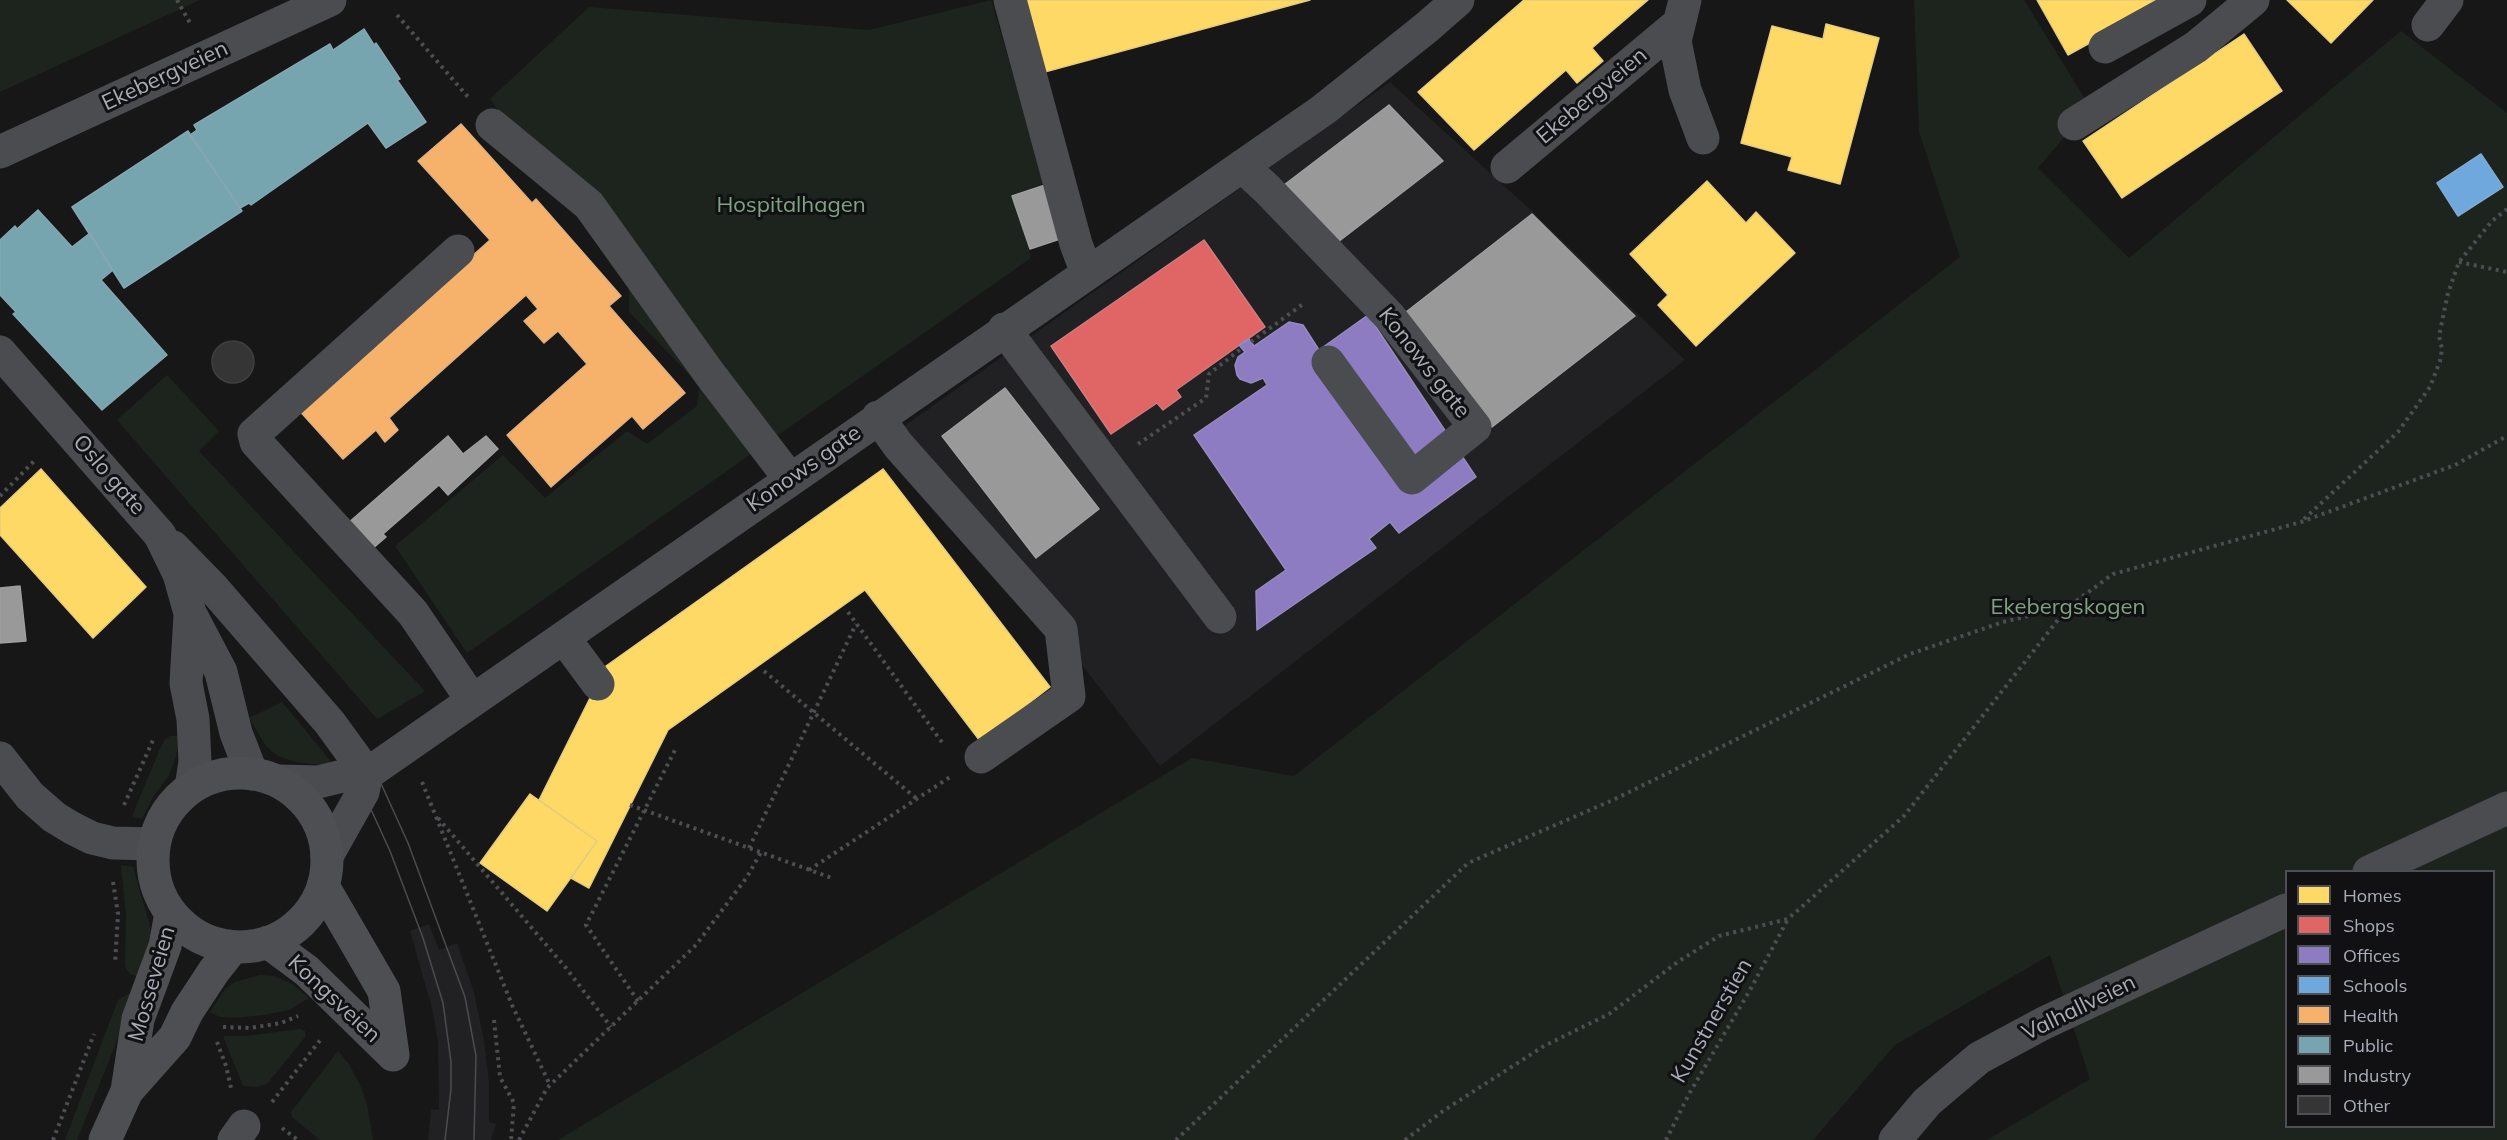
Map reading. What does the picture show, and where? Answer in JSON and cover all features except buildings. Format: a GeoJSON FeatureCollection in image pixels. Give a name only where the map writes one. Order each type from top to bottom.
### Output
{"type":"FeatureCollection","features":[{"type":"Feature","properties":{"kind":"main road"},"geometry":{"type":"LineString","coordinates":[[226,774],[265,778],[294,792],[307,804],[324,838],[325,871],[308,915],[296,926],[268,942],[251,946],[233,947],[215,943],[183,926],[171,913],[157,887],[153,859],[154,844],[163,818],[176,801],[191,788],[226,774]]}},
{"type":"Feature","properties":{"kind":"main road","name":"Kongsveien"},"geometry":{"type":"LineString","coordinates":[[268,942],[308,971],[393,1055],[384,991],[325,871]]}},
{"type":"Feature","properties":{"kind":"main road","name":"Mosseveien"},"geometry":{"type":"LineString","coordinates":[[105,1140],[127,1091],[138,1018],[162,955],[171,913]]}},
{"type":"Feature","properties":{"kind":"main road","name":"Mosseveien"},"geometry":{"type":"LineString","coordinates":[[127,1091],[175,1037],[187,1012],[213,971],[233,947]]}},
{"type":"Feature","properties":{"kind":"street","name":"Ekebergveien"},"geometry":{"type":"LineString","coordinates":[[0,152],[330,0]]}},
{"type":"Feature","properties":{"kind":"street"},"geometry":{"type":"LineString","coordinates":[[1010,0],[1076,244],[1087,273]]}},
{"type":"Feature","properties":{"kind":"street","name":"Konows gate"},"geometry":{"type":"LineString","coordinates":[[265,778],[318,782],[351,774],[367,774],[1004,329],[1323,110],[1458,0]]}},
{"type":"Feature","properties":{"kind":"street"},"geometry":{"type":"LineString","coordinates":[[2105,47],[2190,0]]}},
{"type":"Feature","properties":{"kind":"street"},"geometry":{"type":"LineString","coordinates":[[2074,124],[2196,47],[2253,0]]}},
{"type":"Feature","properties":{"kind":"street","name":"Ekebergveien"},"geometry":{"type":"LineString","coordinates":[[1681,12],[1676,41],[1685,90],[1703,138]]}},
{"type":"Feature","properties":{"kind":"street","name":"Ekebergveien"},"geometry":{"type":"LineString","coordinates":[[1507,167],[1681,12]]}},
{"type":"Feature","properties":{"kind":"street"},"geometry":{"type":"LineString","coordinates":[[492,125],[589,205],[709,373],[790,478]]}},
{"type":"Feature","properties":{"kind":"street","name":"Konows gate"},"geometry":{"type":"LineString","coordinates":[[1242,166],[1268,189],[1390,317],[1475,428],[1412,478],[1329,362]]}},
{"type":"Feature","properties":{"kind":"street"},"geometry":{"type":"LineString","coordinates":[[458,251],[254,434],[256,442],[413,614],[472,700]]}},
{"type":"Feature","properties":{"kind":"street"},"geometry":{"type":"LineString","coordinates":[[1004,329],[1220,617]]}},
{"type":"Feature","properties":{"kind":"street","name":"Oslo gate"},"geometry":{"type":"LineString","coordinates":[[0,352],[160,535],[179,574],[190,613],[221,672],[236,733],[265,778]]}},
{"type":"Feature","properties":{"kind":"street"},"geometry":{"type":"LineString","coordinates":[[878,417],[898,445],[1061,629],[1069,696],[971,764]]}},
{"type":"Feature","properties":{"kind":"street"},"geometry":{"type":"LineString","coordinates":[[160,535],[213,588],[330,723],[367,774],[363,792],[325,871]]}},
{"type":"Feature","properties":{"kind":"street","name":"Oslo gate"},"geometry":{"type":"LineString","coordinates":[[190,613],[186,683],[194,733],[195,762],[191,788]]}},
{"type":"Feature","properties":{"kind":"street"},"geometry":{"type":"LineString","coordinates":[[564,638],[598,684]]}},
{"type":"Feature","properties":{"kind":"street"},"geometry":{"type":"LineString","coordinates":[[0,758],[30,796],[54,817],[72,828],[92,838],[113,843],[154,844]]}},
{"type":"Feature","properties":{"kind":"street"},"geometry":{"type":"LineString","coordinates":[[2373,870],[2507,808]]}},
{"type":"Feature","properties":{"kind":"street","name":"Valhallveien"},"geometry":{"type":"LineString","coordinates":[[1895,1140],[1927,1102],[1979,1058],[2044,1023],[2285,910]]}},
{"type":"Feature","properties":{"kind":"path"},"geometry":{"type":"LineString","coordinates":[[397,15],[492,125]]}},
{"type":"Feature","properties":{"kind":"path"},"geometry":{"type":"LineString","coordinates":[[2301,522],[2398,432],[2430,387],[2440,361],[2442,349],[2439,336],[2448,293],[2458,262],[2492,221],[2507,209]]}},
{"type":"Feature","properties":{"kind":"path"},"geometry":{"type":"LineString","coordinates":[[2458,262],[2507,272]]}},
{"type":"Feature","properties":{"kind":"path"},"geometry":{"type":"LineString","coordinates":[[1251,342],[1303,304]]}},
{"type":"Feature","properties":{"kind":"path"},"geometry":{"type":"LineString","coordinates":[[1107,465],[1206,398],[1209,374],[1242,348]]}},
{"type":"Feature","properties":{"kind":"path"},"geometry":{"type":"LineString","coordinates":[[1406,1140],[1443,1111],[1544,1046],[1608,1014],[1679,961],[1719,936],[1788,919],[1904,816],[2068,607],[2113,574],[2301,522],[2455,465],[2507,436]]}},
{"type":"Feature","properties":{"kind":"path"},"geometry":{"type":"LineString","coordinates":[[0,496],[36,459]]}},
{"type":"Feature","properties":{"kind":"path"},"geometry":{"type":"LineString","coordinates":[[1176,1140],[1468,863],[1613,800],[1910,654],[2003,622],[2068,607]]}},
{"type":"Feature","properties":{"kind":"path"},"geometry":{"type":"LineString","coordinates":[[809,870],[971,764],[848,612]]}},
{"type":"Feature","properties":{"kind":"path"},"geometry":{"type":"LineString","coordinates":[[749,848],[856,624]]}},
{"type":"Feature","properties":{"kind":"path"},"geometry":{"type":"LineString","coordinates":[[764,671],[917,800]]}},
{"type":"Feature","properties":{"kind":"path"},"geometry":{"type":"LineString","coordinates":[[638,1001],[586,925],[676,748]]}},
{"type":"Feature","properties":{"kind":"path"},"geometry":{"type":"LineString","coordinates":[[420,779],[512,1005],[550,1085]]}},
{"type":"Feature","properties":{"kind":"path"},"geometry":{"type":"LineString","coordinates":[[630,805],[832,879]]}},
{"type":"Feature","properties":{"kind":"path"},"geometry":{"type":"LineString","coordinates":[[435,816],[566,968],[611,1027]]}},
{"type":"Feature","properties":{"kind":"path"},"geometry":{"type":"LineString","coordinates":[[519,1140],[540,1099],[550,1085],[696,945],[747,877],[761,852]]}},
{"type":"Feature","properties":{"kind":"path","name":"Kunstnerstien"},"geometry":{"type":"LineString","coordinates":[[1666,1140],[1689,1094],[1750,990],[1788,919]]}},
{"type":"Feature","properties":{"kind":"path"},"geometry":{"type":"LineString","coordinates":[[219,1026],[250,1028],[281,1023],[302,1014]]}},
{"type":"Feature","properties":{"kind":"path"},"geometry":{"type":"LineString","coordinates":[[494,1020],[501,1077],[514,1103],[511,1140]]}},
{"type":"Feature","properties":{"kind":"path"},"geometry":{"type":"LineString","coordinates":[[53,1140],[97,1026]]}},
{"type":"Feature","properties":{"kind":"path"},"geometry":{"type":"LineString","coordinates":[[214,1036],[226,1066],[239,1133]]}},
{"type":"Feature","properties":{"kind":"path"},"geometry":{"type":"LineString","coordinates":[[239,1133],[277,1098],[324,1036]]}},
{"type":"Feature","properties":{"kind":"shaded area"},"geometry":{"type":"Polygon","coordinates":[[[1390,82],[1534,213],[1685,360],[1160,766],[900,429],[1390,82]]]}},
{"type":"Feature","properties":{"kind":"shaded area"},"geometry":{"type":"Polygon","coordinates":[[[429,924],[439,950],[457,943],[474,992],[484,1040],[489,1083],[489,1122],[496,1124],[491,1140],[428,1140],[431,1109],[439,1110],[438,1042],[433,1012],[410,931],[429,924]]]}},
{"type":"Feature","properties":{"kind":"green space"},"geometry":{"type":"Polygon","coordinates":[[[0,0],[200,0],[0,92],[0,0]]]}},
{"type":"Feature","properties":{"kind":"green space","name":"Hospitalhagen"},"geometry":{"type":"Polygon","coordinates":[[[991,0],[1045,183],[1014,195],[1031,258],[467,653],[395,546],[503,455],[545,498],[627,431],[647,444],[697,406],[700,386],[629,312],[629,288],[490,99],[589,7],[869,30],[991,0]]]}},
{"type":"Feature","properties":{"kind":"green space","name":"Ekebergskogen"},"geometry":{"type":"Polygon","coordinates":[[[1914,0],[2024,0],[2090,107],[2038,168],[2129,258],[2401,31],[2507,113],[2507,1140],[1987,1140],[2090,1079],[2050,955],[1895,1045],[1813,1140],[558,1140],[1192,758],[1294,776],[1960,257],[1919,132],[1914,0]]]}},
{"type":"Feature","properties":{"kind":"green space"},"geometry":{"type":"Polygon","coordinates":[[[167,375],[219,431],[199,451],[425,691],[377,719],[117,420],[167,375]]]}},
{"type":"Feature","properties":{"kind":"green space"},"geometry":{"type":"Polygon","coordinates":[[[282,702],[331,762],[321,765],[296,762],[278,756],[266,746],[249,718],[282,702]]]}},
{"type":"Feature","properties":{"kind":"green space"},"geometry":{"type":"Polygon","coordinates":[[[170,736],[180,736],[176,757],[168,777],[153,797],[142,819],[132,816],[159,751],[165,739],[170,736]]]}},
{"type":"Feature","properties":{"kind":"green space"},"geometry":{"type":"Polygon","coordinates":[[[121,865],[133,867],[150,926],[151,948],[142,978],[130,974],[125,966],[126,915],[121,865]]]}},
{"type":"Feature","properties":{"kind":"green space"},"geometry":{"type":"Polygon","coordinates":[[[260,975],[274,976],[291,983],[309,998],[289,1010],[264,1015],[234,1018],[220,1017],[210,1012],[225,989],[235,982],[260,975]]]}},
{"type":"Feature","properties":{"kind":"green space"},"geometry":{"type":"Polygon","coordinates":[[[130,993],[135,996],[77,1140],[65,1140],[118,1000],[130,993]]]}},
{"type":"Feature","properties":{"kind":"green space"},"geometry":{"type":"Polygon","coordinates":[[[300,1029],[305,1031],[306,1036],[267,1084],[256,1087],[243,1086],[223,1036],[246,1036],[300,1029]]]}},
{"type":"Feature","properties":{"kind":"green space"},"geometry":{"type":"Polygon","coordinates":[[[338,1051],[349,1064],[360,1085],[367,1104],[373,1140],[320,1140],[292,1117],[291,1112],[338,1051]]]}},
{"type":"Feature","properties":{"kind":"tram line"},"geometry":{"type":"LineString","coordinates":[[0,336],[274,642],[320,696],[374,768],[408,843],[465,997],[476,1056],[474,1140]]}},
{"type":"Feature","properties":{"kind":"tram line"},"geometry":{"type":"LineString","coordinates":[[0,368],[260,660],[339,755],[363,792],[390,851],[423,938],[443,1003],[451,1062],[451,1089],[445,1140]]}}]}
